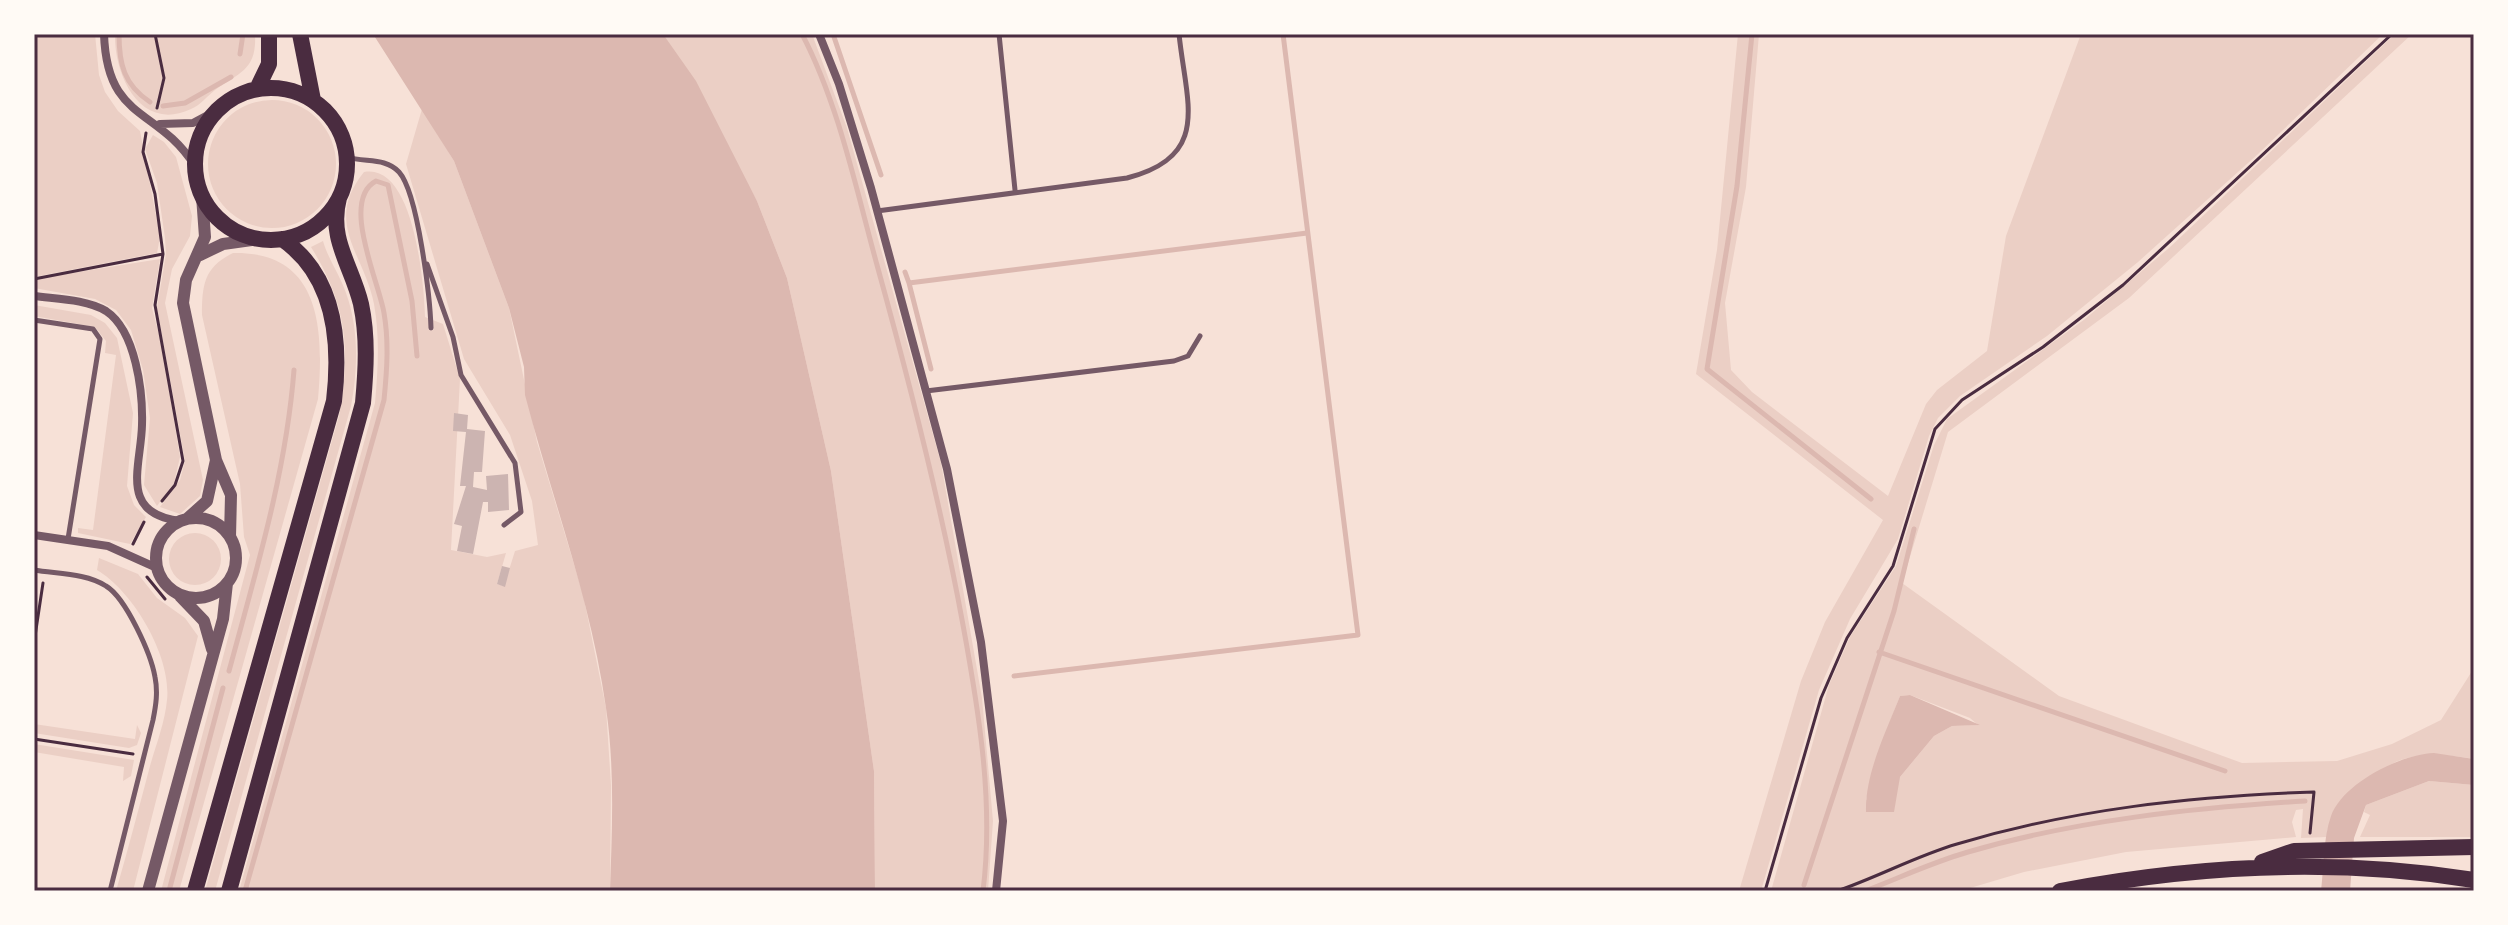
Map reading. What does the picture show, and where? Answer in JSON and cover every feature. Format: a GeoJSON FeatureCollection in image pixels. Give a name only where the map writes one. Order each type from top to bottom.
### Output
{"type":"FeatureCollection","features":[{"type":"Feature","properties":{"kind":"main road"},"geometry":{"type":"LineString","coordinates":[[257,89],[269,64],[269,34]]}},
{"type":"Feature","properties":{"kind":"main road"},"geometry":{"type":"LineString","coordinates":[[300,34],[313,100]]}},
{"type":"Feature","properties":{"kind":"main road"},"geometry":{"type":"LineString","coordinates":[[229,891],[363,403],[365,335],[354,284],[338,246],[335,218],[339,198],[347,157],[336,125],[313,100],[286,89],[257,89],[236,96],[219,109],[201,135],[195,166],[202,196],[226,225],[260,239],[296,236],[322,221],[339,198]]}},
{"type":"Feature","properties":{"kind":"main road"},"geometry":{"type":"LineString","coordinates":[[195,891],[334,401],[336,337],[327,295],[312,267],[282,239]]}},
{"type":"Feature","properties":{"kind":"main road"},"geometry":{"type":"LineString","coordinates":[[2060,891],[2243,869],[2360,849],[2474,847]]}},
{"type":"Feature","properties":{"kind":"main road"},"geometry":{"type":"LineString","coordinates":[[2293,859],[2358,869],[2474,880]]}},
{"type":"Feature","properties":{"kind":"street"},"geometry":{"type":"LineString","coordinates":[[104,34],[105,54],[114,86],[131,108],[178,142],[195,166]]}},
{"type":"Feature","properties":{"kind":"street"},"geometry":{"type":"LineString","coordinates":[[819,34],[839,84],[877,211],[947,469],[981,642],[1003,821],[996,891]]}},
{"type":"Feature","properties":{"kind":"street"},"geometry":{"type":"LineString","coordinates":[[154,123],[193,123],[219,109]]}},
{"type":"Feature","properties":{"kind":"street"},"geometry":{"type":"LineString","coordinates":[[148,891],[212,649],[223,619],[227,583],[236,561],[230,537],[231,495],[216,460],[183,303],[186,280],[203,246],[206,225],[202,196]]}},
{"type":"Feature","properties":{"kind":"street"},"geometry":{"type":"LineString","coordinates":[[195,260],[211,247],[260,239]]}},
{"type":"Feature","properties":{"kind":"street"},"geometry":{"type":"LineString","coordinates":[[34,296],[98,307],[111,315],[121,329],[134,362],[141,408],[136,486],[140,497],[153,512],[183,520],[205,519],[230,537]]}},
{"type":"Feature","properties":{"kind":"street"},"geometry":{"type":"LineString","coordinates":[[212,649],[204,621],[165,583],[157,568],[156,552],[162,537],[207,501],[216,460]]}},
{"type":"Feature","properties":{"kind":"street"},"geometry":{"type":"LineString","coordinates":[[34,535],[108,546],[157,568]]}},
{"type":"Feature","properties":{"kind":"street"},"geometry":{"type":"LineString","coordinates":[[178,594],[199,598],[219,591],[227,583]]}},
{"type":"Feature","properties":{"kind":"lane"},"geometry":{"type":"LineString","coordinates":[[999,34],[1015,190]]}},
{"type":"Feature","properties":{"kind":"lane"},"geometry":{"type":"LineString","coordinates":[[877,211],[1015,190],[1127,178],[1156,170],[1176,155],[1189,129],[1179,34]]}},
{"type":"Feature","properties":{"kind":"lane"},"geometry":{"type":"LineString","coordinates":[[347,157],[385,162],[399,172],[453,337],[461,375],[515,463],[521,512],[504,525]]}},
{"type":"Feature","properties":{"kind":"lane"},"geometry":{"type":"LineString","coordinates":[[427,264],[431,328]]}},
{"type":"Feature","properties":{"kind":"lane"},"geometry":{"type":"LineString","coordinates":[[34,320],[93,329],[100,339],[68,540]]}},
{"type":"Feature","properties":{"kind":"lane"},"geometry":{"type":"LineString","coordinates":[[926,391],[1174,361],[1188,356],[1200,336]]}},
{"type":"Feature","properties":{"kind":"lane"},"geometry":{"type":"LineString","coordinates":[[34,570],[92,578],[109,587],[124,605],[155,675],[157,700],[110,891]]}},
{"type":"Feature","properties":{"kind":"path"},"geometry":{"type":"LineString","coordinates":[[129,554],[138,531],[175,485],[183,461],[155,305],[163,254],[155,194],[143,145],[154,123],[164,78],[155,34]]}},
{"type":"Feature","properties":{"kind":"path"},"geometry":{"type":"LineString","coordinates":[[1765,891],[1821,698],[1847,638],[1893,566],[1935,429],[1962,400],[2043,347],[2123,285],[2392,34]]}},
{"type":"Feature","properties":{"kind":"path"},"geometry":{"type":"LineString","coordinates":[[34,279],[163,254]]}},
{"type":"Feature","properties":{"kind":"path"},"geometry":{"type":"LineString","coordinates":[[34,643],[45,572]]}},
{"type":"Feature","properties":{"kind":"path"},"geometry":{"type":"LineString","coordinates":[[34,739],[144,755]]}},
{"type":"Feature","properties":{"kind":"path"},"geometry":{"type":"LineString","coordinates":[[1837,891],[1954,845],[2038,822],[2146,803],[2314,792]]}},
{"type":"Feature","properties":{"kind":"shaded area"},"geometry":{"type":"Polygon","coordinates":[[[34,34],[95,34],[99,75],[105,92],[118,111],[140,131],[160,237],[157,253],[34,277],[34,34]]]}},
{"type":"Feature","properties":{"kind":"shaded area"},"geometry":{"type":"Polygon","coordinates":[[[115,34],[255,34],[255,46],[245,69],[198,105],[173,114],[157,113],[144,107],[125,82],[119,66],[115,34]]]}},
{"type":"Feature","properties":{"kind":"shaded area"},"geometry":{"type":"Polygon","coordinates":[[[373,34],[663,34],[696,81],[757,201],[787,278],[831,471],[874,771],[875,891],[610,891],[611,753],[606,708],[581,589],[525,395],[524,367],[509,308],[454,161],[373,34]]]}},
{"type":"Feature","properties":{"kind":"shaded area"},"geometry":{"type":"Polygon","coordinates":[[[663,34],[812,34],[847,128],[941,463],[982,698],[993,821],[988,891],[875,891],[874,771],[831,471],[787,278],[757,201],[663,34]]]}},
{"type":"Feature","properties":{"kind":"shaded area"},"geometry":{"type":"Polygon","coordinates":[[[1738,34],[1759,34],[1746,187],[1725,303],[1731,370],[1752,392],[1888,496],[1926,404],[1937,390],[1987,351],[2006,236],[2081,34],[2383,34],[2258,154],[2138,262],[2047,336],[1960,396],[1938,418],[1929,436],[1898,539],[1850,619],[1819,690],[1761,891],[1739,891],[1801,681],[1825,622],[1883,520],[1696,374],[1717,250],[1738,34]]]}},
{"type":"Feature","properties":{"kind":"shaded area"},"geometry":{"type":"Polygon","coordinates":[[[2395,34],[2412,34],[2129,298],[1948,432],[1902,583],[2059,696],[2242,763],[2337,761],[2392,744],[2441,720],[2474,668],[2474,759],[2422,756],[2388,766],[2361,790],[2328,828],[2327,837],[2301,838],[2303,809],[2296,810],[2292,822],[2296,837],[2126,852],[2024,872],[1960,891],[1771,891],[1829,685],[1850,637],[1896,566],[1934,445],[1947,419],[2085,319],[2169,248],[2395,34]],[[1910,695],[1900,696],[1878,753],[1866,800],[1900,777],[1934,736],[1952,726],[1978,725],[1970,718],[1910,695]]]}},
{"type":"Feature","properties":{"kind":"shaded area"},"geometry":{"type":"Polygon","coordinates":[[[272,100],[297,105],[317,119],[331,139],[336,164],[331,189],[317,209],[297,223],[272,228],[247,223],[227,209],[213,189],[208,164],[213,139],[227,119],[247,105],[272,100]]]}},
{"type":"Feature","properties":{"kind":"shaded area"},"geometry":{"type":"Polygon","coordinates":[[[422,109],[454,161],[509,308],[537,442],[583,594],[606,708],[611,785],[610,891],[239,891],[375,403],[378,353],[374,304],[347,223],[352,190],[364,172],[381,174],[394,186],[405,205],[418,253],[425,317],[443,324],[460,379],[451,550],[487,557],[506,553],[497,584],[504,586],[515,551],[538,545],[532,501],[510,435],[464,359],[406,164],[422,109]]]}},
{"type":"Feature","properties":{"kind":"shaded area"},"geometry":{"type":"Polygon","coordinates":[[[153,135],[164,142],[176,157],[192,216],[190,236],[172,269],[165,303],[203,480],[200,496],[180,514],[160,507],[180,480],[185,461],[157,308],[166,254],[157,183],[145,149],[153,135]]]}},
{"type":"Feature","properties":{"kind":"shaded area"},"geometry":{"type":"Polygon","coordinates":[[[323,241],[343,286],[353,321],[356,363],[351,406],[215,891],[205,891],[339,416],[345,369],[343,328],[332,288],[311,247],[323,241]]]}},
{"type":"Feature","properties":{"kind":"shaded area"},"geometry":{"type":"Polygon","coordinates":[[[233,253],[262,256],[285,265],[301,280],[317,322],[320,347],[318,399],[179,891],[161,891],[250,555],[244,537],[240,484],[202,315],[204,286],[210,271],[233,253]]]}},
{"type":"Feature","properties":{"kind":"shaded area"},"geometry":{"type":"Polygon","coordinates":[[[160,259],[152,308],[162,346],[180,457],[174,483],[157,506],[144,485],[150,418],[143,370],[131,330],[116,310],[95,299],[34,288],[34,279],[160,259]]]}},
{"type":"Feature","properties":{"kind":"shaded area"},"geometry":{"type":"Polygon","coordinates":[[[34,305],[91,315],[105,323],[117,338],[133,413],[127,486],[134,505],[146,517],[130,544],[78,533],[78,528],[93,530],[116,355],[105,353],[106,341],[95,327],[34,316],[34,305]]]}},
{"type":"Feature","properties":{"kind":"shaded area"},"geometry":{"type":"Polygon","coordinates":[[[195,533],[213,541],[221,559],[213,577],[195,585],[177,577],[169,559],[177,541],[195,533]]]}},
{"type":"Feature","properties":{"kind":"shaded area"},"geometry":{"type":"Polygon","coordinates":[[[99,558],[138,574],[157,598],[185,618],[198,636],[133,891],[116,891],[162,725],[167,683],[157,646],[147,627],[124,593],[97,570],[99,558]]]}},
{"type":"Feature","properties":{"kind":"shaded area"},"geometry":{"type":"Polygon","coordinates":[[[1910,695],[1980,725],[1952,726],[1934,736],[1900,777],[1894,812],[1866,812],[1869,782],[1883,738],[1900,696],[1910,695]]]}},
{"type":"Feature","properties":{"kind":"shaded area"},"geometry":{"type":"Polygon","coordinates":[[[34,724],[135,739],[137,725],[141,733],[137,745],[129,748],[34,733],[34,724]]]}},
{"type":"Feature","properties":{"kind":"shaded area"},"geometry":{"type":"Polygon","coordinates":[[[34,744],[134,760],[131,776],[123,781],[124,767],[34,752],[34,744]]]}},
{"type":"Feature","properties":{"kind":"shaded area"},"geometry":{"type":"Polygon","coordinates":[[[2434,753],[2474,759],[2474,785],[2429,781],[2366,805],[2354,838],[2350,891],[2321,891],[2326,834],[2338,804],[2348,792],[2375,772],[2406,759],[2434,753]]]}},
{"type":"Feature","properties":{"kind":"shaded area"},"geometry":{"type":"Polygon","coordinates":[[[2429,781],[2474,785],[2474,837],[2360,837],[2370,815],[2364,812],[2366,805],[2429,781]]]}},
{"type":"Feature","properties":{"kind":"building"},"geometry":{"type":"Polygon","coordinates":[[[454,413],[468,415],[467,429],[485,431],[482,472],[474,472],[473,487],[487,490],[486,476],[508,474],[509,510],[488,512],[488,502],[483,502],[473,554],[457,551],[462,526],[454,524],[466,486],[460,486],[466,432],[453,431],[454,413]]]}},
{"type":"Feature","properties":{"kind":"building"},"geometry":{"type":"Polygon","coordinates":[[[502,566],[510,568],[505,587],[497,584],[502,566]]]}},
{"type":"Feature","properties":{"kind":"waterway"},"geometry":{"type":"LineString","coordinates":[[119,34],[125,73],[134,88],[150,102]]}},
{"type":"Feature","properties":{"kind":"waterway"},"geometry":{"type":"LineString","coordinates":[[240,54],[243,34]]}},
{"type":"Feature","properties":{"kind":"waterway"},"geometry":{"type":"LineString","coordinates":[[802,34],[826,89],[846,148],[913,399],[945,534],[969,658],[983,758],[987,825],[983,891]]}},
{"type":"Feature","properties":{"kind":"waterway"},"geometry":{"type":"LineString","coordinates":[[833,34],[881,175]]}},
{"type":"Feature","properties":{"kind":"waterway"},"geometry":{"type":"LineString","coordinates":[[1014,676],[1358,635],[1283,34]]}},
{"type":"Feature","properties":{"kind":"waterway"},"geometry":{"type":"LineString","coordinates":[[1752,34],[1737,186],[1707,369],[1871,499]]}},
{"type":"Feature","properties":{"kind":"waterway"},"geometry":{"type":"LineString","coordinates":[[163,106],[185,103],[231,77]]}},
{"type":"Feature","properties":{"kind":"waterway"},"geometry":{"type":"LineString","coordinates":[[245,891],[384,400],[386,324],[361,223],[361,205],[366,191],[376,181],[388,185],[412,301],[417,356]]}},
{"type":"Feature","properties":{"kind":"waterway"},"geometry":{"type":"LineString","coordinates":[[931,369],[909,283],[1307,233]]}},
{"type":"Feature","properties":{"kind":"waterway"},"geometry":{"type":"LineString","coordinates":[[905,272],[909,283]]}},
{"type":"Feature","properties":{"kind":"waterway"},"geometry":{"type":"LineString","coordinates":[[229,671],[277,484],[294,370]]}},
{"type":"Feature","properties":{"kind":"waterway"},"geometry":{"type":"LineString","coordinates":[[1804,885],[1894,611],[1914,529]]}},
{"type":"Feature","properties":{"kind":"waterway"},"geometry":{"type":"LineString","coordinates":[[1879,652],[2225,771]]}},
{"type":"Feature","properties":{"kind":"waterway"},"geometry":{"type":"LineString","coordinates":[[169,891],[223,688]]}},
{"type":"Feature","properties":{"kind":"waterway"},"geometry":{"type":"LineString","coordinates":[[1865,891],[1955,856],[2051,832],[2177,812],[2305,801]]}}]}
